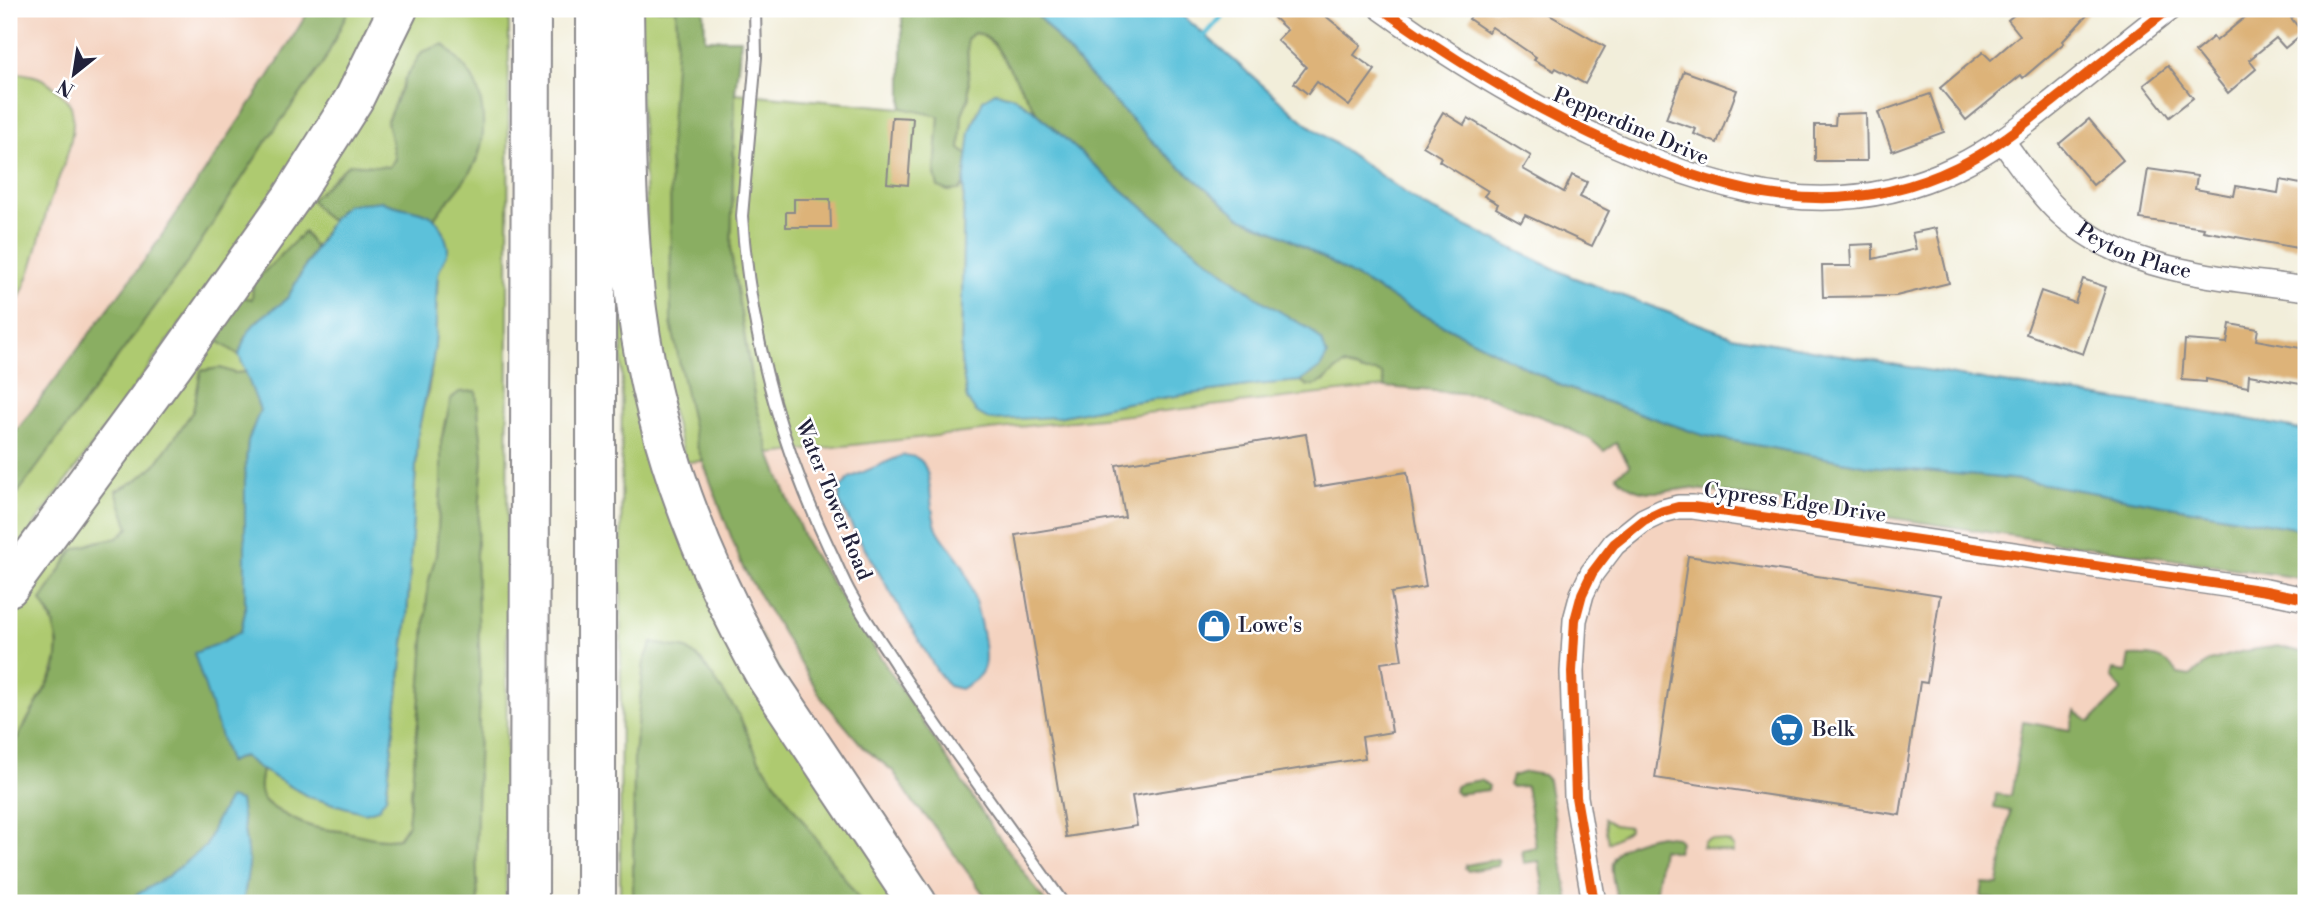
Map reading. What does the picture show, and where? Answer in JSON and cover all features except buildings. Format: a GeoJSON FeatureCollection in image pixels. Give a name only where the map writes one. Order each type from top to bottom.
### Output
{"type":"FeatureCollection","features":[{"type":"Feature","properties":{"kind":"highway"},"geometry":{"type":"LineString","coordinates":[[9,587],[173,365],[292,197],[354,99],[398,9]]}},
{"type":"Feature","properties":{"kind":"highway"},"geometry":{"type":"LineString","coordinates":[[529,903],[531,9]]}},
{"type":"Feature","properties":{"kind":"highway"},"geometry":{"type":"LineString","coordinates":[[596,9],[596,903]]}},
{"type":"Feature","properties":{"kind":"highway"},"geometry":{"type":"LineString","coordinates":[[624,9],[629,230],[633,273],[651,386],[678,485],[717,581],[766,677],[917,903]]}},
{"type":"Feature","properties":{"kind":"street","name":"Pepperdine Drive"},"geometry":{"type":"LineString","coordinates":[[1382,9],[1411,17],[1493,83],[1581,131],[1682,173],[1754,193],[1818,199],[1854,198],[1889,192],[1957,167],[2002,140],[2169,9]]}},
{"type":"Feature","properties":{"kind":"street","name":"Peyton Place"},"geometry":{"type":"LineString","coordinates":[[2002,140],[2055,207],[2086,233],[2118,251],[2172,268],[2306,289]]}},
{"type":"Feature","properties":{"kind":"street","name":"Cypress Edge Drive"},"geometry":{"type":"LineString","coordinates":[[1594,903],[1576,797],[1572,672],[1575,620],[1582,594],[1599,561],[1634,527],[1663,511],[1693,507],[2306,599]]}},
{"type":"Feature","properties":{"kind":"lane","name":"Water Tower Road"},"geometry":{"type":"LineString","coordinates":[[755,9],[756,57],[748,130],[743,225],[748,290],[771,391],[786,442],[817,523],[852,596],[925,708],[1063,903]]}},
{"type":"Feature","properties":{"kind":"path"},"geometry":{"type":"LineString","coordinates":[[9,13],[13,13],[13,9]]}},
{"type":"Feature","properties":{"kind":"shaded area"},"geometry":{"type":"Polygon","coordinates":[[[9,9],[310,9],[269,76],[150,253],[9,441],[9,9]]]}},
{"type":"Feature","properties":{"kind":"shaded area"},"geometry":{"type":"Polygon","coordinates":[[[1421,314],[1564,387],[2306,530],[2306,903],[937,903],[868,807],[747,615],[686,463],[1384,387],[1421,314]]]}},
{"type":"Feature","properties":{"kind":"green space"},"geometry":{"type":"Polygon","coordinates":[[[310,9],[349,9],[324,62],[267,140],[185,266],[9,505],[9,441],[150,253],[269,76],[310,9]]]}},
{"type":"Feature","properties":{"kind":"green space"},"geometry":{"type":"Polygon","coordinates":[[[349,9],[386,9],[331,117],[9,560],[9,505],[185,266],[267,140],[324,62],[349,9]]]}},
{"type":"Feature","properties":{"kind":"green space"},"geometry":{"type":"Polygon","coordinates":[[[406,9],[509,9],[506,903],[478,903],[476,854],[480,675],[476,555],[483,457],[476,391],[445,420],[441,442],[436,555],[428,584],[408,824],[398,838],[390,839],[312,827],[276,809],[262,798],[260,791],[262,770],[309,797],[386,797],[407,618],[418,434],[428,393],[435,343],[438,272],[448,250],[444,234],[434,218],[470,171],[479,155],[482,134],[422,52],[405,79],[387,121],[395,159],[389,167],[349,165],[334,177],[323,215],[331,221],[315,248],[305,233],[252,300],[237,296],[406,9]]]}},
{"type":"Feature","properties":{"kind":"green space"},"geometry":{"type":"Polygon","coordinates":[[[636,9],[676,9],[697,446],[703,461],[686,462],[653,345],[636,9]]]}},
{"type":"Feature","properties":{"kind":"green space"},"geometry":{"type":"Polygon","coordinates":[[[676,9],[704,9],[705,39],[741,39],[735,93],[731,253],[755,401],[770,454],[807,545],[995,832],[1046,903],[990,903],[930,821],[915,805],[893,771],[864,748],[823,700],[743,568],[697,446],[671,323],[670,144],[676,9]]]}},
{"type":"Feature","properties":{"kind":"green space"},"geometry":{"type":"Polygon","coordinates":[[[902,9],[1032,9],[1087,73],[1163,152],[1240,217],[1283,235],[1408,307],[1564,387],[1702,435],[1869,466],[2022,480],[2306,530],[2306,579],[1689,488],[1659,492],[1641,491],[1624,483],[1616,475],[1630,466],[1616,443],[1604,451],[1590,439],[1557,423],[1484,395],[1385,387],[1382,374],[1363,372],[1344,365],[1324,381],[1307,385],[1301,381],[1320,368],[1310,330],[1259,299],[1109,179],[1037,113],[994,43],[981,34],[974,33],[967,39],[969,97],[962,114],[960,149],[968,155],[964,184],[959,190],[948,191],[938,187],[935,174],[939,116],[902,108],[902,9]]]}},
{"type":"Feature","properties":{"kind":"green space"},"geometry":{"type":"Polygon","coordinates":[[[974,33],[984,37],[1002,54],[1037,113],[1014,97],[995,92],[982,104],[978,112],[972,128],[968,155],[960,149],[962,114],[969,97],[967,39],[974,33]]]}},
{"type":"Feature","properties":{"kind":"green space"},"geometry":{"type":"Polygon","coordinates":[[[444,44],[472,77],[482,105],[483,137],[478,156],[469,173],[434,218],[402,209],[346,205],[331,221],[311,200],[349,164],[389,167],[395,159],[387,121],[405,79],[422,52],[444,44]]]}},
{"type":"Feature","properties":{"kind":"green space"},"geometry":{"type":"Polygon","coordinates":[[[9,72],[31,75],[49,83],[70,104],[73,118],[70,145],[47,210],[32,264],[23,290],[9,315],[9,72]]]}},
{"type":"Feature","properties":{"kind":"green space"},"geometry":{"type":"Polygon","coordinates":[[[735,93],[902,108],[939,115],[935,174],[959,190],[964,184],[961,361],[967,399],[1058,417],[1126,403],[1255,385],[1301,381],[1307,386],[1325,381],[1344,365],[1363,372],[1382,374],[1385,387],[770,454],[755,402],[731,253],[735,93]]]}},
{"type":"Feature","properties":{"kind":"green space"},"geometry":{"type":"Polygon","coordinates":[[[304,232],[315,248],[288,297],[278,308],[258,320],[245,337],[239,355],[218,341],[213,328],[237,296],[252,299],[253,283],[304,232]]]}},
{"type":"Feature","properties":{"kind":"green space"},"geometry":{"type":"Polygon","coordinates":[[[622,297],[659,446],[904,903],[862,903],[758,758],[738,713],[652,643],[644,663],[634,755],[633,903],[620,903],[622,297]]]}},
{"type":"Feature","properties":{"kind":"green space"},"geometry":{"type":"Polygon","coordinates":[[[213,321],[218,341],[239,355],[247,372],[235,373],[220,368],[201,371],[193,411],[180,430],[155,465],[136,481],[116,491],[130,527],[117,538],[73,550],[41,600],[56,633],[56,659],[47,685],[9,753],[9,608],[213,321]]]}},
{"type":"Feature","properties":{"kind":"green space"},"geometry":{"type":"Polygon","coordinates":[[[220,368],[235,373],[247,372],[260,410],[248,441],[245,474],[245,612],[241,631],[222,642],[228,762],[243,756],[262,770],[262,798],[290,818],[321,829],[383,839],[399,838],[408,824],[428,584],[436,555],[441,442],[451,399],[459,392],[476,391],[483,457],[476,555],[480,675],[476,854],[478,903],[243,903],[249,865],[240,801],[215,823],[206,846],[168,876],[123,903],[9,903],[9,753],[56,670],[58,644],[52,618],[41,601],[73,550],[117,538],[129,528],[116,491],[136,481],[155,465],[193,411],[201,371],[220,368]]]}},
{"type":"Feature","properties":{"kind":"green space"},"geometry":{"type":"Polygon","coordinates":[[[652,643],[687,649],[701,660],[738,713],[758,758],[862,903],[633,903],[634,755],[644,662],[652,643]]]}},
{"type":"Feature","properties":{"kind":"green space"},"geometry":{"type":"Polygon","coordinates":[[[2278,646],[2306,653],[2306,903],[1995,903],[1995,900],[1981,897],[1983,883],[1998,884],[2010,811],[1994,808],[1996,794],[2011,796],[2023,722],[2070,730],[2075,711],[2090,722],[2122,690],[2111,677],[2113,670],[2127,672],[2130,656],[2163,660],[2178,674],[2190,676],[2210,661],[2244,651],[2278,646]]]}},
{"type":"Feature","properties":{"kind":"green space"},"geometry":{"type":"Polygon","coordinates":[[[1526,772],[1543,775],[1548,780],[1569,903],[1546,903],[1539,861],[1524,863],[1522,850],[1536,847],[1526,786],[1509,785],[1512,776],[1526,772]]]}},
{"type":"Feature","properties":{"kind":"green space"},"geometry":{"type":"Polygon","coordinates":[[[1481,780],[1489,786],[1488,790],[1457,794],[1454,791],[1456,786],[1462,783],[1481,780]]]}},
{"type":"Feature","properties":{"kind":"green space"},"geometry":{"type":"Polygon","coordinates":[[[1604,819],[1614,825],[1629,827],[1629,830],[1608,843],[1604,819]]]}},
{"type":"Feature","properties":{"kind":"green space"},"geometry":{"type":"Polygon","coordinates":[[[1659,835],[1676,837],[1680,842],[1677,852],[1662,849],[1654,903],[1618,903],[1612,873],[1615,856],[1631,843],[1659,835]]]}},
{"type":"Feature","properties":{"kind":"green space"},"geometry":{"type":"Polygon","coordinates":[[[1711,839],[1729,842],[1733,853],[1702,847],[1704,841],[1711,839]]]}},
{"type":"Feature","properties":{"kind":"green space"},"geometry":{"type":"Polygon","coordinates":[[[1497,859],[1498,866],[1468,871],[1465,868],[1466,865],[1497,859]]]}},
{"type":"Feature","properties":{"kind":"water"},"geometry":{"type":"Polygon","coordinates":[[[1032,9],[1175,9],[1306,123],[1424,206],[1572,277],[1732,336],[1983,380],[2242,418],[2306,431],[2306,530],[2022,480],[1869,466],[1702,435],[1564,387],[1408,307],[1283,235],[1240,217],[1163,152],[1087,73],[1032,9]]]}},
{"type":"Feature","properties":{"kind":"water"},"geometry":{"type":"Polygon","coordinates":[[[995,92],[1014,97],[1037,113],[1109,179],[1185,242],[1259,299],[1311,330],[1322,341],[1327,356],[1320,368],[1301,381],[1126,403],[1058,417],[990,420],[976,412],[967,399],[961,361],[964,184],[970,132],[983,100],[995,92]]]}},
{"type":"Feature","properties":{"kind":"water"},"geometry":{"type":"Polygon","coordinates":[[[381,201],[431,216],[442,230],[448,250],[438,275],[434,356],[418,434],[407,618],[386,797],[378,809],[365,813],[309,797],[243,756],[229,762],[194,653],[241,631],[245,612],[245,474],[248,441],[260,410],[239,355],[244,340],[263,316],[288,297],[331,221],[346,205],[381,201]]]}},
{"type":"Feature","properties":{"kind":"water"},"geometry":{"type":"Polygon","coordinates":[[[903,455],[919,459],[925,467],[936,526],[963,566],[979,616],[984,666],[978,677],[961,689],[949,686],[937,671],[839,501],[840,489],[849,478],[903,455]]]}},
{"type":"Feature","properties":{"kind":"water"},"geometry":{"type":"Polygon","coordinates":[[[229,798],[240,801],[249,865],[243,903],[123,903],[168,876],[206,846],[229,798]]]}},
{"type":"Feature","properties":{"kind":"waterway"},"geometry":{"type":"LineString","coordinates":[[1205,35],[1228,9]]}},
{"type":"Feature","properties":{"kind":"cycle path"},"geometry":{"type":"LineString","coordinates":[[1382,9],[1495,83],[1554,116],[1657,163],[1742,189],[1784,196],[1827,198],[1870,195],[1913,184],[1971,160],[2024,124],[2169,9]]}},
{"type":"Feature","properties":{"kind":"cycle path"},"geometry":{"type":"LineString","coordinates":[[1594,903],[1576,797],[1572,672],[1575,620],[1582,594],[1592,573],[1614,544],[1644,520],[1663,511],[1693,507],[2306,599]]}},
{"type":"Feature","properties":{"kind":"place","name":"Lowe's"},"geometry":{"type":"Point","coordinates":[1214,626]}},
{"type":"Feature","properties":{"kind":"place","name":"Belk"},"geometry":{"type":"Point","coordinates":[1787,730]}}]}
